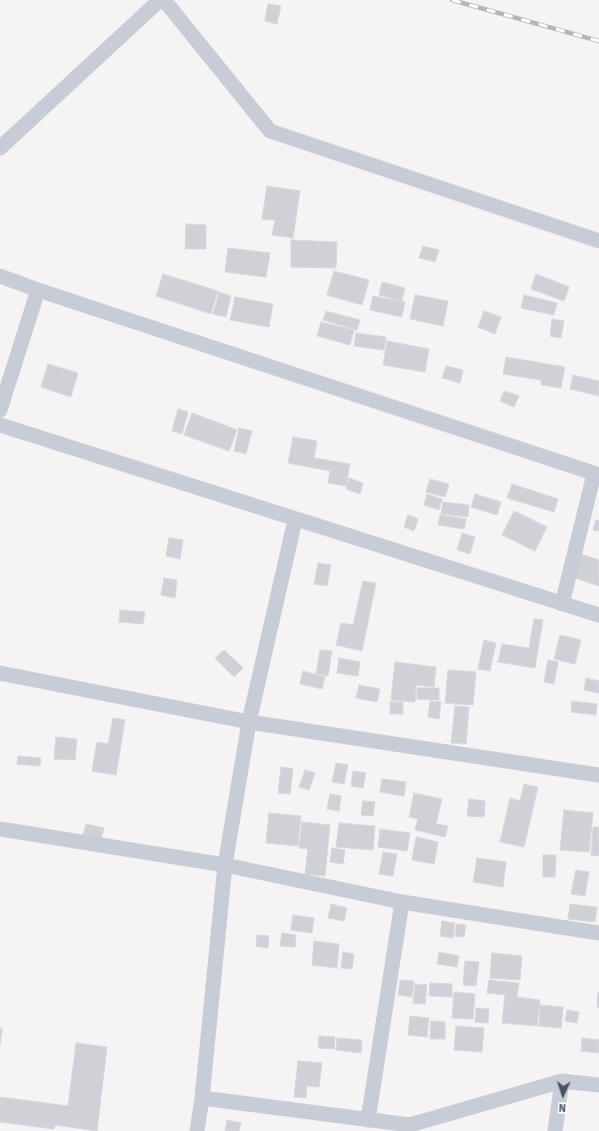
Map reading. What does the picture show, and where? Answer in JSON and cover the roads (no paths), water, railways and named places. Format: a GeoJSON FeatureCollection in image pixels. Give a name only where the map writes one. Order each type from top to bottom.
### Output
{"type":"FeatureCollection","features":[{"type":"Feature","properties":{"kind":"street"},"geometry":{"type":"LineString","coordinates":[[0,148],[160,0]]}},
{"type":"Feature","properties":{"kind":"street"},"geometry":{"type":"LineString","coordinates":[[164,0],[270,131],[599,241]]}},
{"type":"Feature","properties":{"kind":"street"},"geometry":{"type":"LineString","coordinates":[[0,276],[38,290],[597,474],[562,604]]}},
{"type":"Feature","properties":{"kind":"street"},"geometry":{"type":"LineString","coordinates":[[0,410],[38,290]]}},
{"type":"Feature","properties":{"kind":"street"},"geometry":{"type":"LineString","coordinates":[[0,425],[295,520],[599,615]]}},
{"type":"Feature","properties":{"kind":"street"},"geometry":{"type":"LineString","coordinates":[[197,1131],[202,1098],[225,865],[249,722],[295,520]]}},
{"type":"Feature","properties":{"kind":"street"},"geometry":{"type":"LineString","coordinates":[[0,673],[249,722],[599,775]]}},
{"type":"Feature","properties":{"kind":"street"},"geometry":{"type":"LineString","coordinates":[[0,829],[225,865],[402,902],[599,933]]}},
{"type":"Feature","properties":{"kind":"street"},"geometry":{"type":"LineString","coordinates":[[368,1120],[402,902]]}},
{"type":"Feature","properties":{"kind":"street"},"geometry":{"type":"LineString","coordinates":[[202,1098],[410,1125],[562,1081],[599,1085]]}},
{"type":"Feature","properties":{"kind":"street"},"geometry":{"type":"LineString","coordinates":[[555,1131],[562,1081]]}},
{"type":"Feature","properties":{"kind":"railway"},"geometry":{"type":"LineString","coordinates":[[452,0],[599,41]]}}]}
